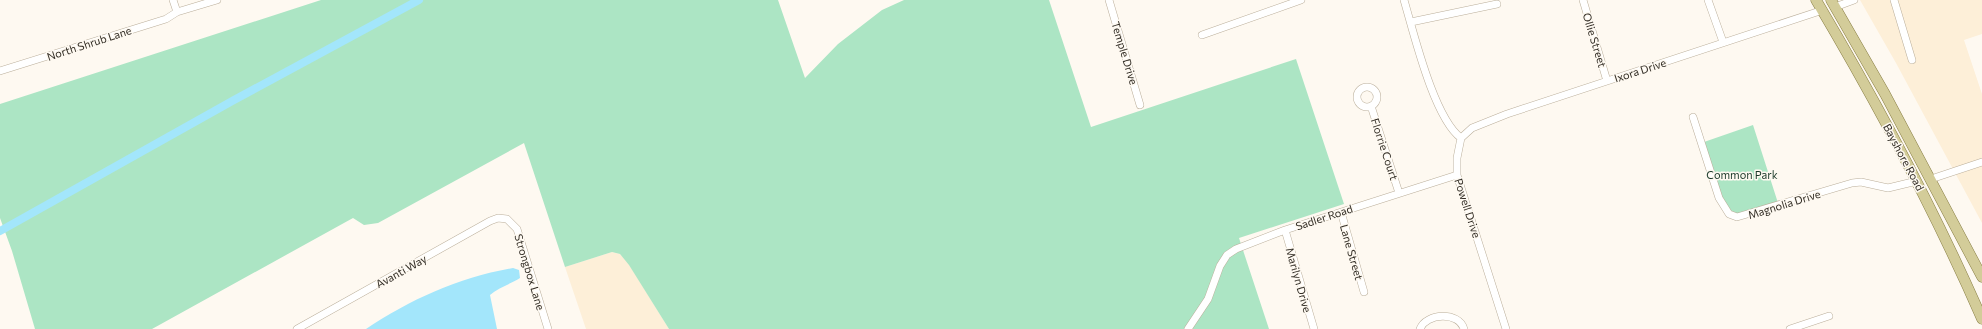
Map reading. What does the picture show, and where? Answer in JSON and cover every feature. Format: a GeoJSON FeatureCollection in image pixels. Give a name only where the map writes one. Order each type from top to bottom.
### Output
{"type":"FeatureCollection","features":[{"type":"Feature","properties":{"kind":"main road","name":"Bayshore Road"},"geometry":{"type":"LineString","coordinates":[[1816,0],[1917,181],[1958,264],[1982,319]]}},
{"type":"Feature","properties":{"kind":"main road"},"geometry":{"type":"LineString","coordinates":[[1825,0],[1833,3]]}},
{"type":"Feature","properties":{"kind":"main road","name":"Bayshore Road"},"geometry":{"type":"LineString","coordinates":[[1833,3],[1979,264],[1982,277]]}},
{"type":"Feature","properties":{"kind":"main road"},"geometry":{"type":"LineString","coordinates":[[1822,10],[1838,24],[1887,107],[1894,111]]}},
{"type":"Feature","properties":{"kind":"street"},"geometry":{"type":"LineString","coordinates":[[173,0],[177,12]]}},
{"type":"Feature","properties":{"kind":"street","name":"North Shrub Lane"},"geometry":{"type":"LineString","coordinates":[[0,71],[166,19],[177,12],[216,0]]}},
{"type":"Feature","properties":{"kind":"street","name":"Temple Drive"},"geometry":{"type":"LineString","coordinates":[[1109,0],[1140,105]]}},
{"type":"Feature","properties":{"kind":"street"},"geometry":{"type":"LineString","coordinates":[[1202,34],[1291,2],[1301,0]]}},
{"type":"Feature","properties":{"kind":"street"},"geometry":{"type":"LineString","coordinates":[[1404,0],[1426,74],[1450,126],[1461,138]]}},
{"type":"Feature","properties":{"kind":"street","name":"Ollie Street"},"geometry":{"type":"LineString","coordinates":[[1583,0],[1607,80]]}},
{"type":"Feature","properties":{"kind":"street"},"geometry":{"type":"LineString","coordinates":[[1708,0],[1723,42]]}},
{"type":"Feature","properties":{"kind":"street"},"geometry":{"type":"LineString","coordinates":[[1833,3],[1854,0]]}},
{"type":"Feature","properties":{"kind":"street"},"geometry":{"type":"LineString","coordinates":[[1894,0],[1912,60]]}},
{"type":"Feature","properties":{"kind":"street"},"geometry":{"type":"LineString","coordinates":[[1410,22],[1497,4]]}},
{"type":"Feature","properties":{"kind":"street","name":"Ixora Drive"},"geometry":{"type":"LineString","coordinates":[[1461,138],[1472,128],[1482,123],[1607,80],[1822,10]]}},
{"type":"Feature","properties":{"kind":"street","name":"Florrie Court"},"geometry":{"type":"LineString","coordinates":[[1371,106],[1399,193]]}},
{"type":"Feature","properties":{"kind":"street","name":"Magnolia Drive"},"geometry":{"type":"LineString","coordinates":[[1693,117],[1719,198],[1729,214],[1737,217],[1852,183],[1861,182],[1888,188],[1917,181]]}},
{"type":"Feature","properties":{"kind":"street","name":"Powell Drive"},"geometry":{"type":"LineString","coordinates":[[1461,138],[1458,148],[1457,175],[1506,329]]}},
{"type":"Feature","properties":{"kind":"street"},"geometry":{"type":"LineString","coordinates":[[1931,179],[1982,162]]}},
{"type":"Feature","properties":{"kind":"street","name":"Sadler Road"},"geometry":{"type":"LineString","coordinates":[[1188,329],[1202,310],[1220,266],[1227,255],[1245,245],[1285,230],[1457,175]]}},
{"type":"Feature","properties":{"kind":"street","name":"Lane Street"},"geometry":{"type":"LineString","coordinates":[[1341,212],[1364,292]]}},
{"type":"Feature","properties":{"kind":"street","name":"Avanti Way"},"geometry":{"type":"LineString","coordinates":[[297,329],[490,221],[498,218],[507,219]]}},
{"type":"Feature","properties":{"kind":"street","name":"Strongbox Lane"},"geometry":{"type":"LineString","coordinates":[[507,219],[517,229],[548,329]]}},
{"type":"Feature","properties":{"kind":"street","name":"Marilyn Drive"},"geometry":{"type":"LineString","coordinates":[[1285,230],[1314,329]]}},
{"type":"Feature","properties":{"kind":"street"},"geometry":{"type":"LineString","coordinates":[[1790,329],[1829,316]]}},
{"type":"Feature","properties":{"kind":"street"},"geometry":{"type":"LineString","coordinates":[[1420,329],[1425,322],[1430,319],[1447,317],[1457,319],[1464,329]]}},
{"type":"Feature","properties":{"kind":"shaded area"},"geometry":{"type":"Polygon","coordinates":[[[1860,0],[1982,0],[1982,34],[1964,40],[1982,94],[1982,223],[1896,63],[1860,0]]]}},
{"type":"Feature","properties":{"kind":"shaded area"},"geometry":{"type":"Polygon","coordinates":[[[612,252],[620,254],[629,264],[669,329],[586,329],[565,267],[612,252]]]}},
{"type":"Feature","properties":{"kind":"green space"},"geometry":{"type":"Polygon","coordinates":[[[321,0],[778,0],[805,78],[838,44],[882,10],[904,0],[1049,0],[1091,127],[1296,59],[1344,204],[1239,238],[1269,329],[669,329],[629,265],[620,254],[612,252],[565,267],[524,143],[378,223],[364,225],[353,218],[152,329],[35,329],[12,251],[0,218],[0,104],[321,0]]]}},
{"type":"Feature","properties":{"kind":"green space","name":"Common Park"},"geometry":{"type":"Polygon","coordinates":[[[1753,125],[1778,203],[1739,214],[1733,212],[1721,195],[1704,142],[1753,125]]]}},
{"type":"Feature","properties":{"kind":"water"},"geometry":{"type":"Polygon","coordinates":[[[513,268],[519,270],[520,278],[490,295],[497,329],[366,329],[400,308],[455,283],[513,268]]]}},
{"type":"Feature","properties":{"kind":"waterway"},"geometry":{"type":"LineString","coordinates":[[0,231],[234,100],[419,0]]}}]}
